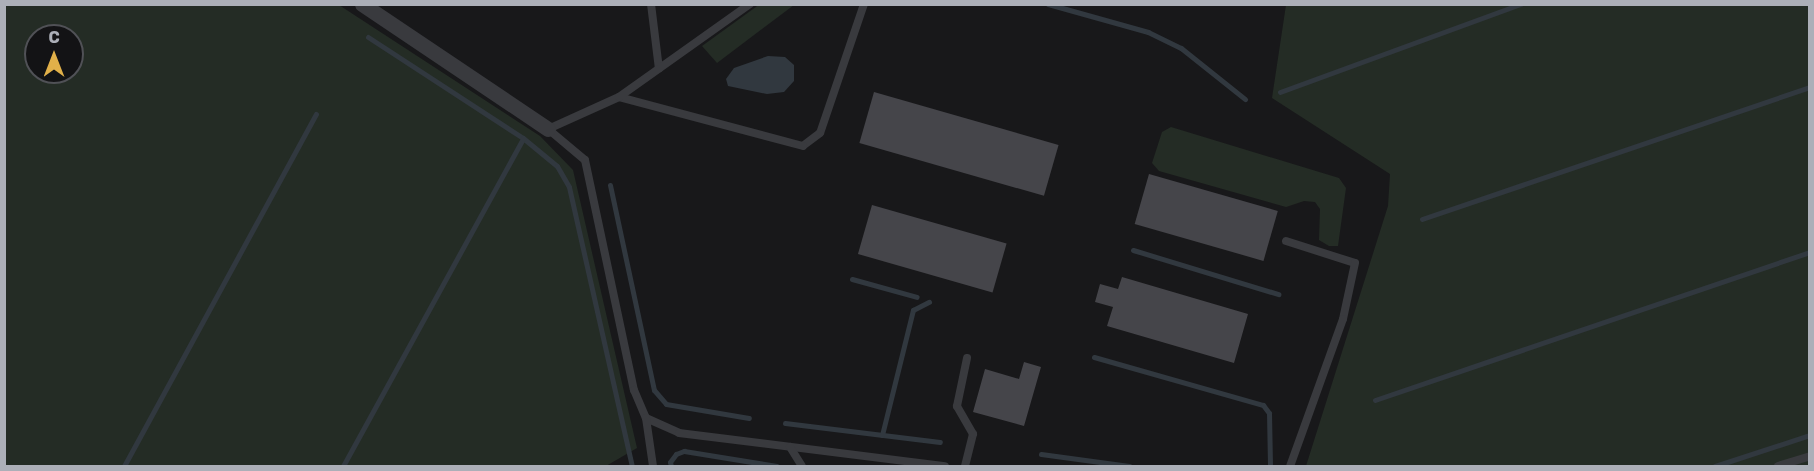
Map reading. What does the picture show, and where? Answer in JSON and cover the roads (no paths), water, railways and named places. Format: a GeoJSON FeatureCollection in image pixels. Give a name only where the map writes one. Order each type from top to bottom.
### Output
{"type":"FeatureCollection","features":[{"type":"Feature","properties":{"kind":"street"},"geometry":{"type":"LineString","coordinates":[[362,4],[548,129]]}},
{"type":"Feature","properties":{"kind":"lane"},"geometry":{"type":"LineString","coordinates":[[651,4],[659,69]]}},
{"type":"Feature","properties":{"kind":"lane"},"geometry":{"type":"LineString","coordinates":[[653,466],[646,418],[634,390],[585,160],[548,129],[619,97],[750,4]]}},
{"type":"Feature","properties":{"kind":"lane"},"geometry":{"type":"LineString","coordinates":[[619,97],[802,146],[820,133],[864,4]]}},
{"type":"Feature","properties":{"kind":"lane"},"geometry":{"type":"LineString","coordinates":[[1286,241],[1356,263],[1343,319],[1290,466]]}},
{"type":"Feature","properties":{"kind":"lane"},"geometry":{"type":"LineString","coordinates":[[965,466],[973,434],[957,406],[967,358]]}},
{"type":"Feature","properties":{"kind":"lane"},"geometry":{"type":"LineString","coordinates":[[646,418],[679,433],[945,466]]}},
{"type":"Feature","properties":{"kind":"lane"},"geometry":{"type":"LineString","coordinates":[[790,447],[802,466]]}},
{"type":"Feature","properties":{"kind":"lane"},"geometry":{"type":"LineString","coordinates":[[1778,466],[1809,456]]}},
{"type":"Feature","properties":{"kind":"waterway"},"geometry":{"type":"LineString","coordinates":[[1048,4],[1148,32],[1181,48],[1245,99]]}},
{"type":"Feature","properties":{"kind":"waterway"},"geometry":{"type":"LineString","coordinates":[[1280,92],[1520,4]]}},
{"type":"Feature","properties":{"kind":"waterway"},"geometry":{"type":"LineString","coordinates":[[368,37],[523,138],[557,166],[569,187],[632,466]]}},
{"type":"Feature","properties":{"kind":"waterway"},"geometry":{"type":"LineString","coordinates":[[1422,219],[1810,87]]}},
{"type":"Feature","properties":{"kind":"waterway"},"geometry":{"type":"LineString","coordinates":[[124,466],[316,114]]}},
{"type":"Feature","properties":{"kind":"waterway"},"geometry":{"type":"LineString","coordinates":[[343,466],[523,138]]}},
{"type":"Feature","properties":{"kind":"waterway"},"geometry":{"type":"LineString","coordinates":[[610,185],[654,390],[666,404],[749,418]]}},
{"type":"Feature","properties":{"kind":"waterway"},"geometry":{"type":"LineString","coordinates":[[1133,250],[1278,294]]}},
{"type":"Feature","properties":{"kind":"waterway"},"geometry":{"type":"LineString","coordinates":[[1375,400],[1810,252]]}},
{"type":"Feature","properties":{"kind":"waterway"},"geometry":{"type":"LineString","coordinates":[[852,279],[917,297]]}},
{"type":"Feature","properties":{"kind":"waterway"},"geometry":{"type":"LineString","coordinates":[[882,435],[913,310],[929,302]]}},
{"type":"Feature","properties":{"kind":"waterway"},"geometry":{"type":"LineString","coordinates":[[1094,357],[1263,405],[1269,413],[1270,466]]}},
{"type":"Feature","properties":{"kind":"waterway"},"geometry":{"type":"LineString","coordinates":[[785,423],[940,442]]}},
{"type":"Feature","properties":{"kind":"waterway"},"geometry":{"type":"LineString","coordinates":[[1715,466],[1810,435]]}},
{"type":"Feature","properties":{"kind":"waterway"},"geometry":{"type":"LineString","coordinates":[[671,466],[670,462],[676,454],[684,451],[777,466]]}},
{"type":"Feature","properties":{"kind":"waterway"},"geometry":{"type":"LineString","coordinates":[[1041,454],[1129,466]]}}]}
